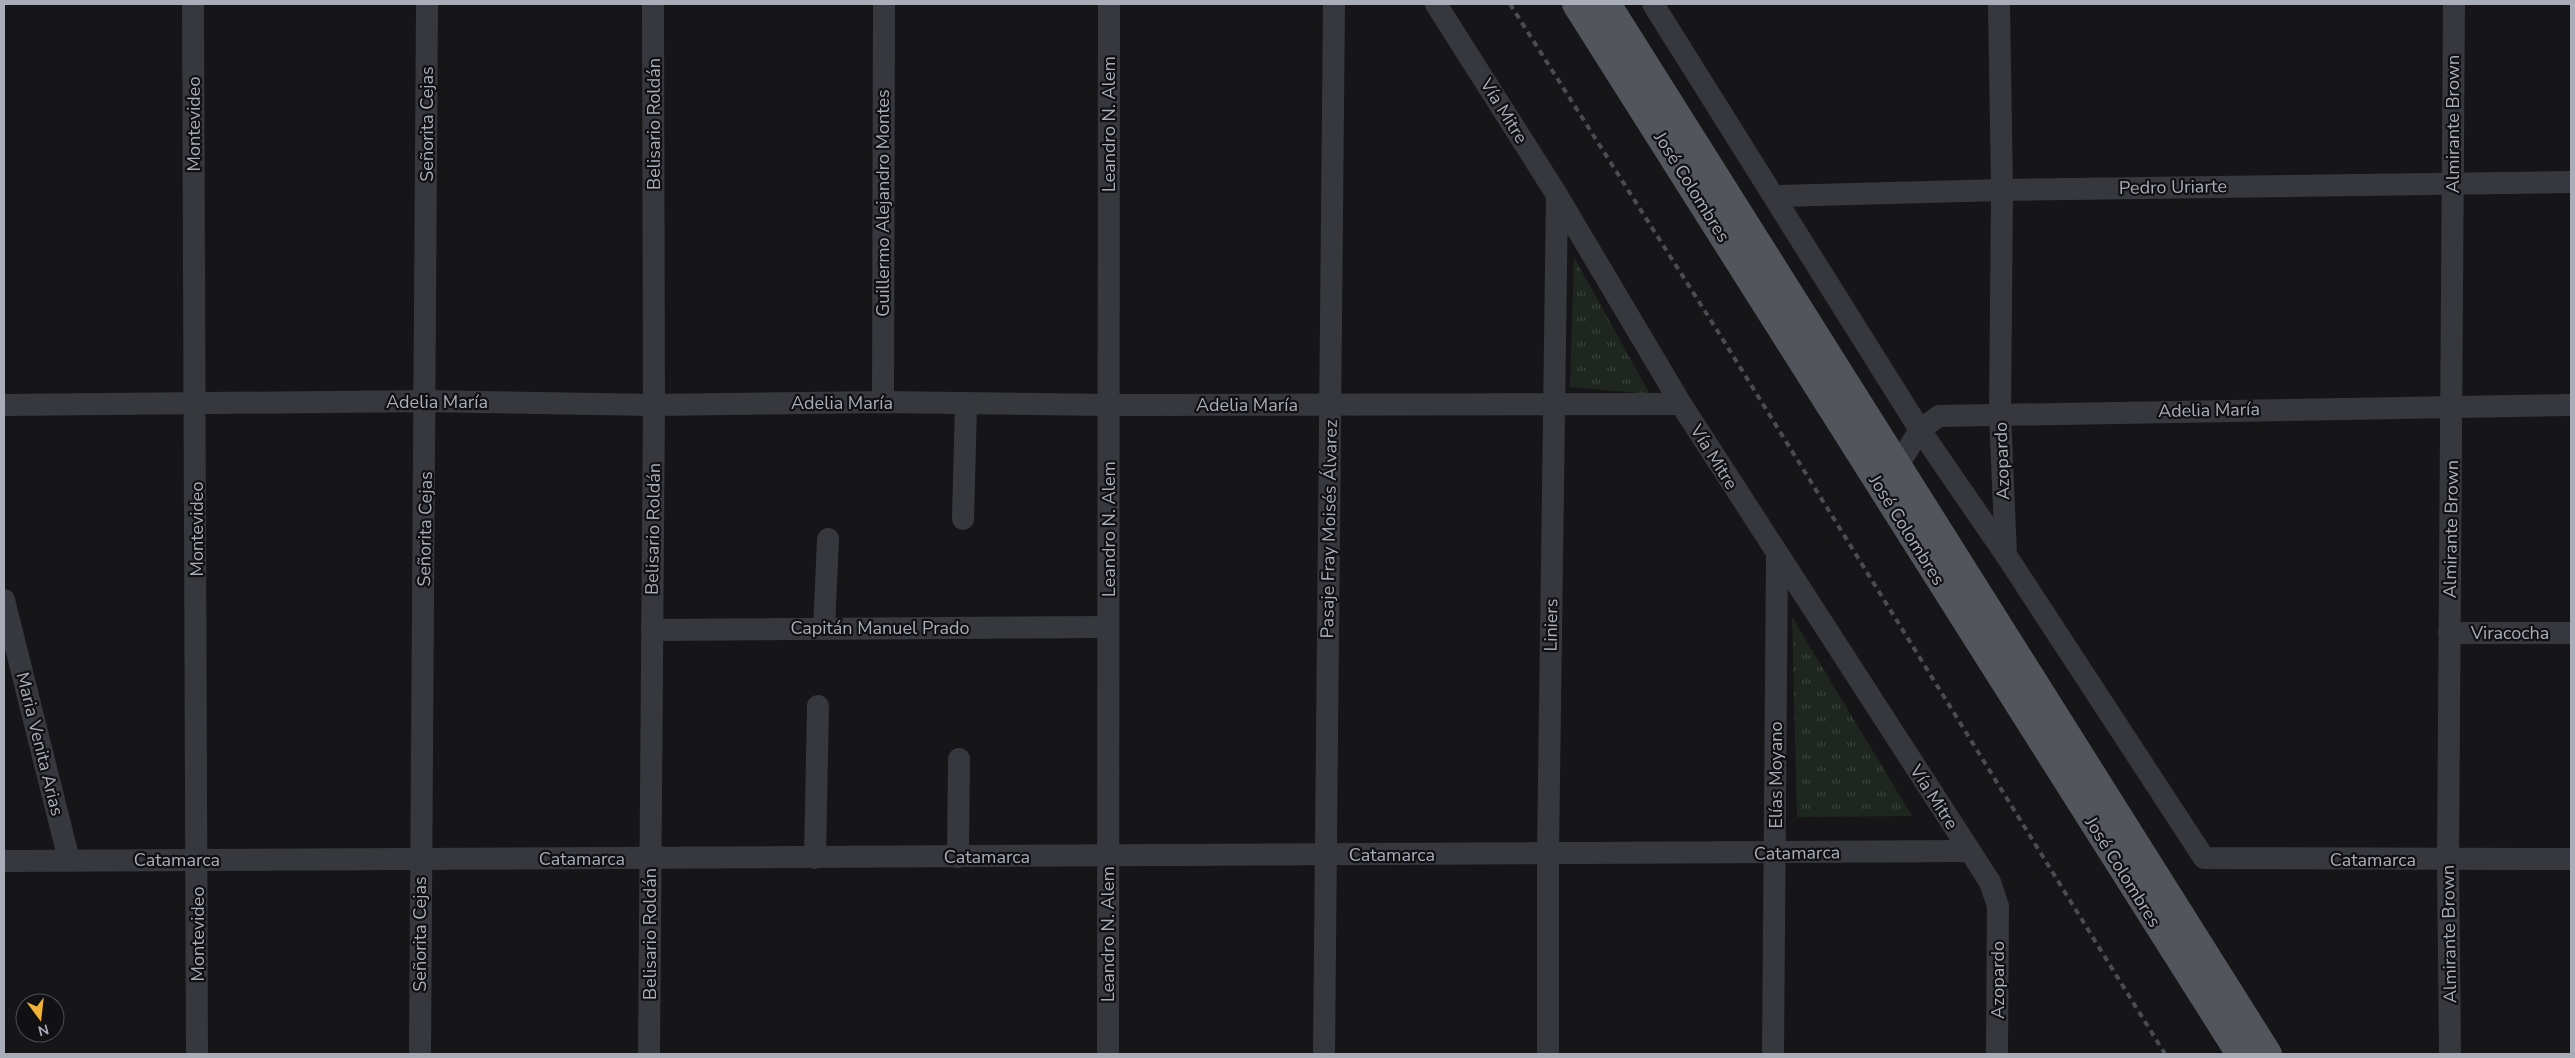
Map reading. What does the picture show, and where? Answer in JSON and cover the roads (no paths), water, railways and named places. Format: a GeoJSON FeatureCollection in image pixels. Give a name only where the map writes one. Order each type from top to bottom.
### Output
{"type":"FeatureCollection","features":[{"type":"Feature","properties":{"kind":"main road","name":"José Colombres"},"geometry":{"type":"LineString","coordinates":[[1576,4],[2240,1054]]}},
{"type":"Feature","properties":{"kind":"main road","name":"José Colombres"},"geometry":{"type":"LineString","coordinates":[[1607,4],[2195,941],[2268,1054]]}},
{"type":"Feature","properties":{"kind":"street","name":"Montevideo"},"geometry":{"type":"LineString","coordinates":[[193,4],[198,861],[197,1054]]}},
{"type":"Feature","properties":{"kind":"street","name":"Señorita Cejas"},"geometry":{"type":"LineString","coordinates":[[420,1054],[420,860],[426,401],[427,4]]}},
{"type":"Feature","properties":{"kind":"street","name":"Belisario Roldán"},"geometry":{"type":"LineString","coordinates":[[649,1054],[654,405],[653,4]]}},
{"type":"Feature","properties":{"kind":"street","name":"Guillermo Alejandro Montes"},"geometry":{"type":"LineString","coordinates":[[883,402],[884,4]]}},
{"type":"Feature","properties":{"kind":"street","name":"Leandro N. Alem"},"geometry":{"type":"LineString","coordinates":[[1108,1054],[1109,4]]}},
{"type":"Feature","properties":{"kind":"street","name":"Pasaje Fray Moisés Álvarez"},"geometry":{"type":"LineString","coordinates":[[1324,1054],[1334,4]]}},
{"type":"Feature","properties":{"kind":"street","name":"Vía Mitre"},"geometry":{"type":"LineString","coordinates":[[1436,4],[1557,195],[1681,404],[1777,556],[1990,882],[1998,906]]}},
{"type":"Feature","properties":{"kind":"street"},"geometry":{"type":"LineString","coordinates":[[1653,4],[1920,430],[2006,555]]}},
{"type":"Feature","properties":{"kind":"street","name":"Azopardo"},"geometry":{"type":"LineString","coordinates":[[1999,4],[2002,190],[2000,414],[2006,555]]}},
{"type":"Feature","properties":{"kind":"street","name":"Almirante Brown"},"geometry":{"type":"LineString","coordinates":[[2450,1054],[2448,860],[2449,632],[2453,406],[2454,4]]}},
{"type":"Feature","properties":{"kind":"street","name":"Pedro Uriarte"},"geometry":{"type":"LineString","coordinates":[[1775,196],[2002,190],[2571,182]]}},
{"type":"Feature","properties":{"kind":"street","name":"Liniers"},"geometry":{"type":"LineString","coordinates":[[1548,1054],[1548,854],[1557,195]]}},
{"type":"Feature","properties":{"kind":"street","name":"Adelia María"},"geometry":{"type":"LineString","coordinates":[[4,405],[196,405],[426,401],[654,405],[883,402],[1109,405],[1681,404]]}},
{"type":"Feature","properties":{"kind":"street"},"geometry":{"type":"LineString","coordinates":[[963,519],[966,403]]}},
{"type":"Feature","properties":{"kind":"street","name":"Adelia María"},"geometry":{"type":"LineString","coordinates":[[1876,480],[1898,465],[1920,430],[1939,416],[2453,406],[2571,406]]}},
{"type":"Feature","properties":{"kind":"street"},"geometry":{"type":"LineString","coordinates":[[824,629],[828,539]]}},
{"type":"Feature","properties":{"kind":"street","name":"Catamarca"},"geometry":{"type":"LineString","coordinates":[[2006,555],[2204,858],[2571,859]]}},
{"type":"Feature","properties":{"kind":"street","name":"Elías Moyano"},"geometry":{"type":"LineString","coordinates":[[1773,1054],[1777,556]]}},
{"type":"Feature","properties":{"kind":"street","name":"Maria Venita Arias"},"geometry":{"type":"LineString","coordinates":[[4,600],[69,860]]}},
{"type":"Feature","properties":{"kind":"street","name":"Capitán Manuel Prado"},"geometry":{"type":"LineString","coordinates":[[652,630],[1108,627]]}},
{"type":"Feature","properties":{"kind":"street","name":"Viracocha"},"geometry":{"type":"LineString","coordinates":[[2449,632],[2571,632]]}},
{"type":"Feature","properties":{"kind":"street"},"geometry":{"type":"LineString","coordinates":[[815,858],[818,706]]}},
{"type":"Feature","properties":{"kind":"street"},"geometry":{"type":"LineString","coordinates":[[958,857],[959,759]]}},
{"type":"Feature","properties":{"kind":"street","name":"Catamarca"},"geometry":{"type":"LineString","coordinates":[[4,861],[1970,852]]}},
{"type":"Feature","properties":{"kind":"street","name":"Azopardo"},"geometry":{"type":"LineString","coordinates":[[1998,906],[1998,1054]]}},
{"type":"Feature","properties":{"kind":"railway"},"geometry":{"type":"LineString","coordinates":[[1510,4],[1722,338],[2165,1054]]}}]}
